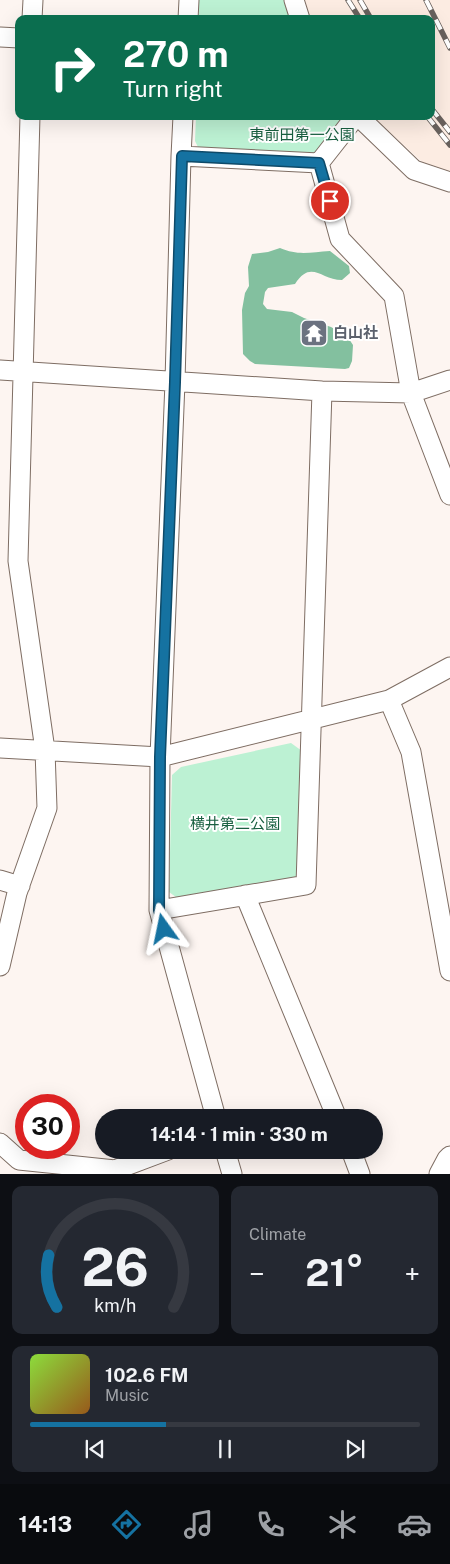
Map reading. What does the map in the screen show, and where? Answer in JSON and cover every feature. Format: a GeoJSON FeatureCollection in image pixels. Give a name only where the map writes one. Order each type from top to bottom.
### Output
{"type":"FeatureCollection","features":[{"type":"Feature","properties":{"kind":"street"},"geometry":{"type":"LineString","coordinates":[[32,15],[33,0]]}},
{"type":"Feature","properties":{"kind":"street"},"geometry":{"type":"LineString","coordinates":[[188,15],[189,0]]}},
{"type":"Feature","properties":{"kind":"street"},"geometry":{"type":"LineString","coordinates":[[294,0],[299,15]]}},
{"type":"Feature","properties":{"kind":"street"},"geometry":{"type":"LineString","coordinates":[[0,37],[15,38]]}},
{"type":"Feature","properties":{"kind":"street"},"geometry":{"type":"LineString","coordinates":[[0,966],[20,886],[47,808],[45,750],[18,561],[30,120]]}},
{"type":"Feature","properties":{"kind":"street"},"geometry":{"type":"LineString","coordinates":[[183,120],[175,382],[160,757],[159,910],[214,1109]]}},
{"type":"Feature","properties":{"kind":"street"},"geometry":{"type":"LineString","coordinates":[[319,163],[354,120]]}},
{"type":"Feature","properties":{"kind":"street"},"geometry":{"type":"LineString","coordinates":[[361,120],[414,170],[450,182]]}},
{"type":"Feature","properties":{"kind":"street"},"geometry":{"type":"LineString","coordinates":[[182,156],[319,163]]}},
{"type":"Feature","properties":{"kind":"street"},"geometry":{"type":"LineString","coordinates":[[319,163],[340,239],[394,296],[411,393],[450,495]]}},
{"type":"Feature","properties":{"kind":"street"},"geometry":{"type":"LineString","coordinates":[[0,370],[322,391],[411,393],[450,380]]}},
{"type":"Feature","properties":{"kind":"street"},"geometry":{"type":"LineString","coordinates":[[159,910],[306,885],[322,391]]}},
{"type":"Feature","properties":{"kind":"street"},"geometry":{"type":"LineString","coordinates":[[0,748],[160,757],[389,700],[450,667]]}},
{"type":"Feature","properties":{"kind":"street"},"geometry":{"type":"LineString","coordinates":[[389,700],[411,752],[450,971]]}},
{"type":"Feature","properties":{"kind":"street"},"geometry":{"type":"LineString","coordinates":[[0,880],[20,886]]}},
{"type":"Feature","properties":{"kind":"street"},"geometry":{"type":"LineString","coordinates":[[246,895],[333,1109]]}},
{"type":"Feature","properties":{"kind":"street"},"geometry":{"type":"LineString","coordinates":[[0,1143],[19,1160],[89,1171],[115,1170],[144,1159]]}},
{"type":"Feature","properties":{"kind":"street"},"geometry":{"type":"LineString","coordinates":[[439,1174],[450,1156]]}},
{"type":"Feature","properties":{"kind":"street"},"geometry":{"type":"LineString","coordinates":[[228,1159],[232,1174]]}},
{"type":"Feature","properties":{"kind":"street"},"geometry":{"type":"LineString","coordinates":[[354,1159],[360,1174]]}},
{"type":"Feature","properties":{"kind":"shaded area"},"geometry":{"type":"Polygon","coordinates":[[[303,0],[450,0],[450,172],[429,168],[376,120],[435,120],[435,15],[308,15],[303,0]]]}},
{"type":"Feature","properties":{"kind":"green space"},"geometry":{"type":"Polygon","coordinates":[[[199,0],[285,0],[290,15],[198,15],[199,0]]]}},
{"type":"Feature","properties":{"kind":"green space","name":"東前田第一公園"},"geometry":{"type":"Polygon","coordinates":[[[196,120],[343,120],[313,155],[200,151],[195,141],[196,120]]]}},
{"type":"Feature","properties":{"kind":"green space"},"geometry":{"type":"Polygon","coordinates":[[[280,248],[299,253],[330,251],[349,266],[350,273],[342,280],[311,272],[306,273],[295,284],[268,288],[265,292],[263,304],[267,309],[292,312],[331,327],[347,336],[353,345],[352,361],[349,368],[255,364],[243,354],[242,310],[245,293],[249,286],[248,267],[252,254],[280,248]]]}},
{"type":"Feature","properties":{"kind":"green space","name":"横井第二公園"},"geometry":{"type":"Polygon","coordinates":[[[291,743],[302,751],[298,873],[292,881],[180,900],[169,892],[172,775],[181,767],[291,743]]]}},
{"type":"Feature","properties":{"kind":"railway"},"geometry":{"type":"LineString","coordinates":[[348,0],[357,15]]}},
{"type":"Feature","properties":{"kind":"railway"},"geometry":{"type":"LineString","coordinates":[[360,0],[369,15]]}},
{"type":"Feature","properties":{"kind":"railway"},"geometry":{"type":"LineString","coordinates":[[426,0],[434,15]]}},
{"type":"Feature","properties":{"kind":"railway"},"geometry":{"type":"LineString","coordinates":[[435,18],[450,48]]}},
{"type":"Feature","properties":{"kind":"railway"},"geometry":{"type":"LineString","coordinates":[[435,113],[450,132]]}},
{"type":"Feature","properties":{"kind":"railway"},"geometry":{"type":"LineString","coordinates":[[430,120],[450,145]]}},
{"type":"Feature","properties":{"kind":"place","name":"白山社"},"geometry":{"type":"Point","coordinates":[314,333]}},
{"type":"Feature","properties":{"kind":"route"},"geometry":{"type":"LineString","coordinates":[[164,929],[159,910],[160,757],[182,156],[319,163],[330,201]]}}]}
